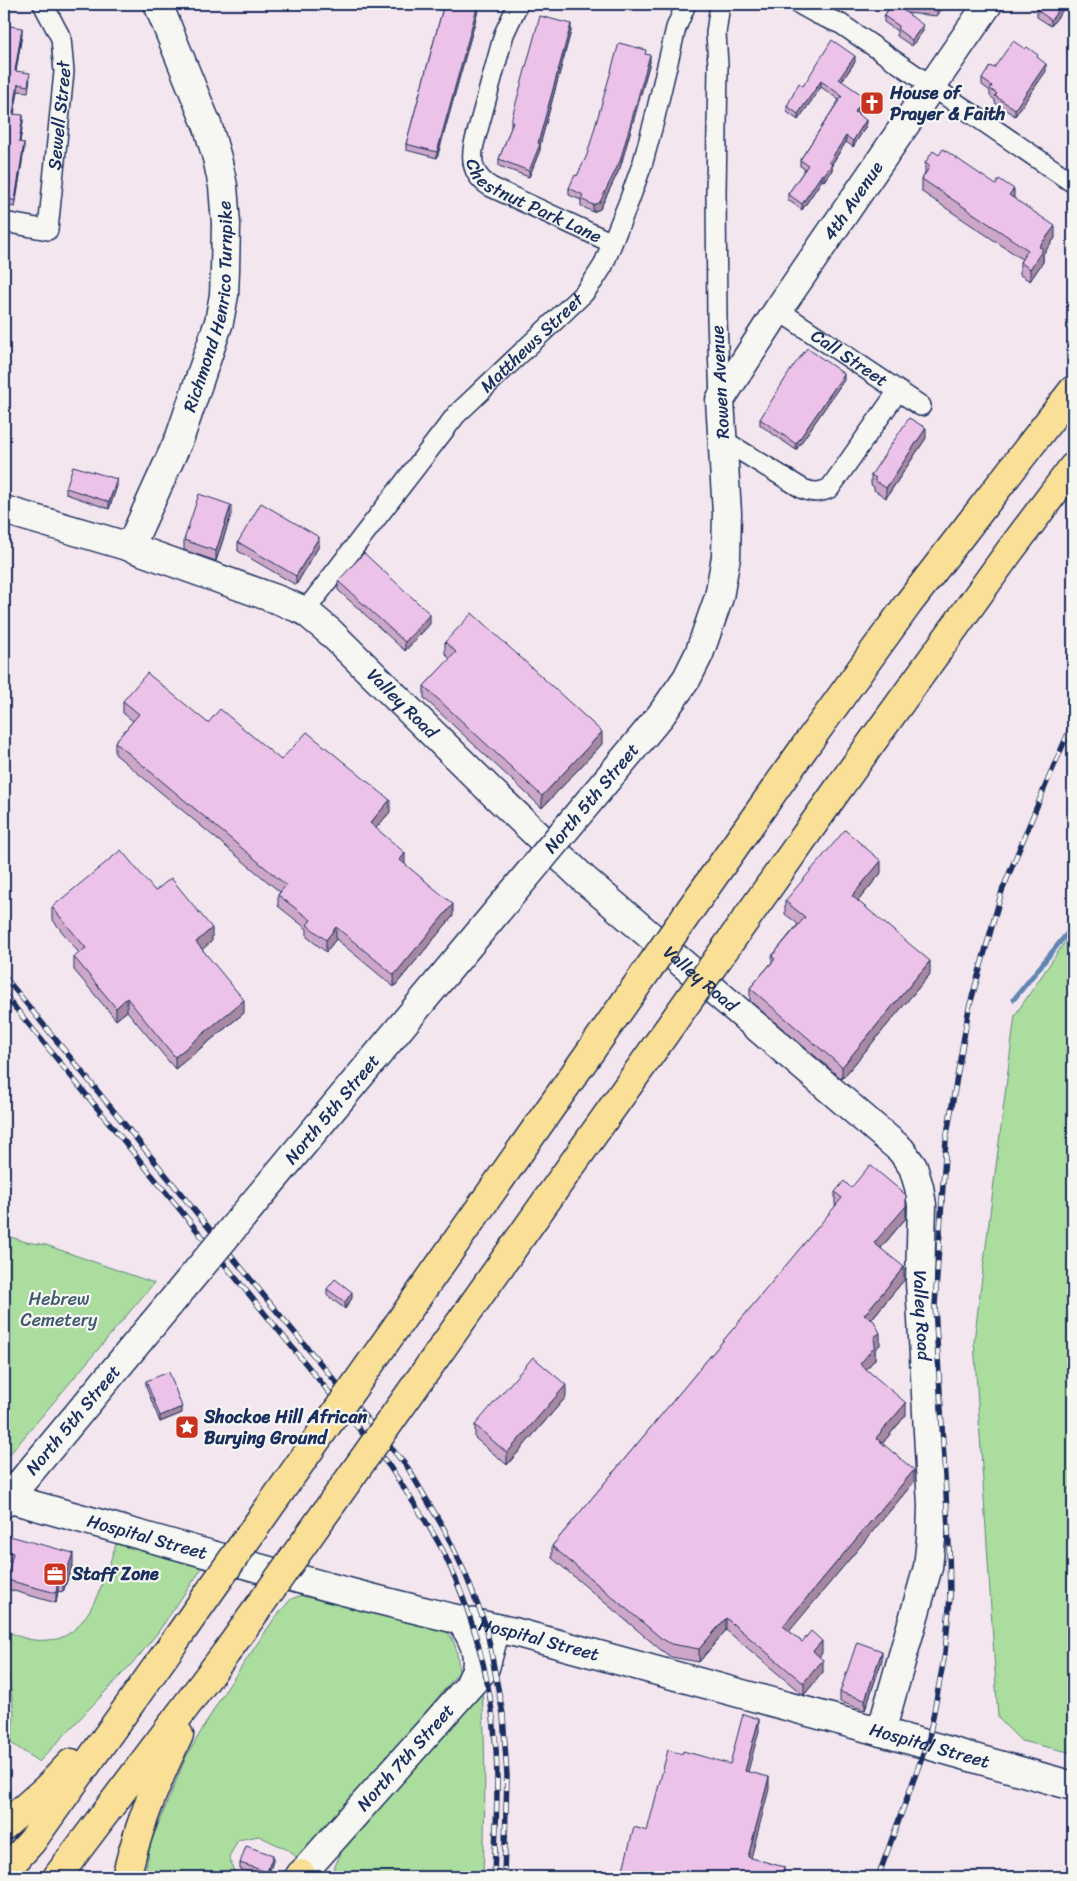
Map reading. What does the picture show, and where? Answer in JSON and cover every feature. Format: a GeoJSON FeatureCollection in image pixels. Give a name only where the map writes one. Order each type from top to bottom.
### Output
{"type":"FeatureCollection","features":[{"type":"Feature","properties":{"kind":"highway"},"geometry":{"type":"LineString","coordinates":[[4,1872],[32,1841],[175,1641],[804,748],[908,604],[1073,390]]}},
{"type":"Feature","properties":{"kind":"highway"},"geometry":{"type":"LineString","coordinates":[[57,1877],[226,1654],[841,785],[1009,552],[1073,467]]}},
{"type":"Feature","properties":{"kind":"highway"},"geometry":{"type":"LineString","coordinates":[[126,1877],[134,1843],[164,1765],[184,1725],[226,1654]]}},
{"type":"Feature","properties":{"kind":"highway"},"geometry":{"type":"LineString","coordinates":[[4,1826],[47,1788],[137,1693]]}},
{"type":"Feature","properties":{"kind":"main road","name":"Richmond Henrico Turnpike"},"geometry":{"type":"LineString","coordinates":[[130,547],[180,437],[219,322],[224,295],[226,224],[223,186],[217,158],[208,127],[158,4]]}},
{"type":"Feature","properties":{"kind":"main road","name":"4th Avenue"},"geometry":{"type":"LineString","coordinates":[[720,400],[778,310],[988,4]]}},
{"type":"Feature","properties":{"kind":"main road","name":"Rowen Avenue"},"geometry":{"type":"LineString","coordinates":[[661,715],[687,678],[699,654],[719,597],[726,557],[727,513],[720,400]]}},
{"type":"Feature","properties":{"kind":"main road","name":"Valley Road"},"geometry":{"type":"LineString","coordinates":[[4,510],[130,547],[305,611],[330,632],[491,791],[585,880],[901,1150],[913,1167],[922,1205],[920,1282],[932,1506],[931,1538],[928,1567],[881,1732]]}},
{"type":"Feature","properties":{"kind":"main road","name":"North 5th Street"},"geometry":{"type":"LineString","coordinates":[[5,1499],[661,715]]}},
{"type":"Feature","properties":{"kind":"main road","name":"Hospital Street"},"geometry":{"type":"LineString","coordinates":[[5,1499],[336,1589],[496,1628],[1073,1786]]}},
{"type":"Feature","properties":{"kind":"main road","name":"North 7th Street"},"geometry":{"type":"LineString","coordinates":[[300,1876],[485,1668],[496,1628]]}},
{"type":"Feature","properties":{"kind":"street","name":"Sewell Street"},"geometry":{"type":"LineString","coordinates":[[4,222],[48,230],[64,72],[60,38],[44,4]]}},
{"type":"Feature","properties":{"kind":"street","name":"Chestnut Park Lane"},"geometry":{"type":"LineString","coordinates":[[518,4],[504,34],[474,144],[472,156],[474,168],[479,178],[491,187],[612,243]]}},
{"type":"Feature","properties":{"kind":"street","name":"Matthews Street"},"geometry":{"type":"LineString","coordinates":[[675,4],[676,28]]}},
{"type":"Feature","properties":{"kind":"street","name":"Matthews Street"},"geometry":{"type":"LineString","coordinates":[[305,611],[456,415],[584,293],[594,280],[612,243],[643,162],[676,28],[686,4]]}},
{"type":"Feature","properties":{"kind":"street","name":"Rowen Avenue"},"geometry":{"type":"LineString","coordinates":[[708,4],[716,33]]}},
{"type":"Feature","properties":{"kind":"street","name":"Rowen Avenue"},"geometry":{"type":"LineString","coordinates":[[720,4],[716,33],[718,65],[716,202],[720,400]]}},
{"type":"Feature","properties":{"kind":"street"},"geometry":{"type":"LineString","coordinates":[[799,4],[816,14],[838,23],[1073,183]]}},
{"type":"Feature","properties":{"kind":"street"},"geometry":{"type":"LineString","coordinates":[[820,4],[828,9],[838,23]]}},
{"type":"Feature","properties":{"kind":"street","name":"Call Street"},"geometry":{"type":"LineString","coordinates":[[778,310],[921,406]]}},
{"type":"Feature","properties":{"kind":"street"},"geometry":{"type":"LineString","coordinates":[[723,440],[803,489],[817,493],[830,488],[898,391]]}},
{"type":"Feature","properties":{"kind":"street"},"geometry":{"type":"LineString","coordinates":[[452,1618],[466,1634],[471,1651],[472,1666],[463,1693]]}},
{"type":"Feature","properties":{"kind":"green space"},"geometry":{"type":"Polygon","coordinates":[[[1073,930],[1073,1753],[1021,1741],[998,1718],[974,1341],[1015,1015],[1073,930]]]}},
{"type":"Feature","properties":{"kind":"green space","name":"Hebrew Cemetery"},"geometry":{"type":"Polygon","coordinates":[[[4,1231],[8,1236],[26,1242],[46,1245],[154,1283],[4,1461],[4,1231]]]}},
{"type":"Feature","properties":{"kind":"green space"},"geometry":{"type":"Polygon","coordinates":[[[116,1544],[205,1564],[139,1656],[39,1762],[11,1743],[14,1713],[9,1676],[4,1663],[4,1629],[30,1640],[57,1639],[71,1632],[81,1623],[96,1598],[116,1544]]]}},
{"type":"Feature","properties":{"kind":"green space"},"geometry":{"type":"Polygon","coordinates":[[[305,1594],[443,1629],[450,1635],[455,1644],[459,1672],[301,1862],[290,1851],[259,1836],[238,1840],[229,1857],[236,1877],[144,1877],[151,1842],[186,1757],[223,1694],[274,1619],[291,1599],[305,1594]]]}},
{"type":"Feature","properties":{"kind":"green space"},"geometry":{"type":"Polygon","coordinates":[[[482,1691],[485,1784],[483,1877],[330,1877],[345,1844],[482,1691]]]}},
{"type":"Feature","properties":{"kind":"building"},"geometry":{"type":"Polygon","coordinates":[[[444,4],[478,4],[437,152],[406,144],[444,4]]]}},
{"type":"Feature","properties":{"kind":"building"},"geometry":{"type":"Polygon","coordinates":[[[892,4],[941,4],[937,9],[896,5],[923,25],[912,40],[897,29],[899,26],[884,16],[892,4]]]}},
{"type":"Feature","properties":{"kind":"building"},"geometry":{"type":"Polygon","coordinates":[[[1041,4],[1063,4],[1051,20],[1037,10],[1041,4]]]}},
{"type":"Feature","properties":{"kind":"building"},"geometry":{"type":"Polygon","coordinates":[[[540,16],[571,24],[538,143],[540,144],[529,171],[499,159],[513,122],[511,121],[540,16]]]}},
{"type":"Feature","properties":{"kind":"building"},"geometry":{"type":"Polygon","coordinates":[[[4,25],[22,28],[15,71],[30,73],[28,86],[18,84],[13,114],[23,115],[19,142],[24,143],[15,200],[8,200],[8,204],[4,203],[4,25]]]}},
{"type":"Feature","properties":{"kind":"building"},"geometry":{"type":"Polygon","coordinates":[[[832,40],[855,56],[839,79],[865,97],[855,112],[866,120],[853,141],[846,136],[829,162],[832,164],[824,175],[822,174],[802,204],[788,194],[808,165],[800,160],[842,96],[821,81],[798,114],[787,106],[799,83],[803,86],[832,40]]]}},
{"type":"Feature","properties":{"kind":"building"},"geometry":{"type":"Polygon","coordinates":[[[1013,41],[1025,49],[1027,47],[1046,64],[1015,109],[995,96],[997,94],[990,89],[992,86],[982,79],[990,66],[994,68],[1013,41]]]}},
{"type":"Feature","properties":{"kind":"building"},"geometry":{"type":"Polygon","coordinates":[[[619,43],[646,50],[645,54],[650,55],[620,161],[600,202],[593,205],[581,199],[583,195],[569,188],[587,155],[619,43]]]}},
{"type":"Feature","properties":{"kind":"building"},"geometry":{"type":"Polygon","coordinates":[[[943,149],[996,185],[999,179],[1014,189],[1009,195],[1055,226],[1039,247],[1043,249],[1030,269],[1020,262],[1028,250],[922,179],[930,166],[925,163],[933,151],[939,155],[943,149]]]}},
{"type":"Feature","properties":{"kind":"building"},"geometry":{"type":"Polygon","coordinates":[[[807,348],[844,374],[796,444],[760,419],[807,348]]]}},
{"type":"Feature","properties":{"kind":"building"},"geometry":{"type":"Polygon","coordinates":[[[909,418],[926,428],[886,488],[874,480],[876,478],[871,475],[909,418]]]}},
{"type":"Feature","properties":{"kind":"building"},"geometry":{"type":"Polygon","coordinates":[[[73,466],[117,479],[109,502],[66,488],[73,466]]]}},
{"type":"Feature","properties":{"kind":"building"},"geometry":{"type":"Polygon","coordinates":[[[199,494],[231,505],[216,551],[184,540],[199,494]]]}},
{"type":"Feature","properties":{"kind":"building"},"geometry":{"type":"Polygon","coordinates":[[[261,503],[319,537],[296,576],[238,542],[261,503]]]}},
{"type":"Feature","properties":{"kind":"building"},"geometry":{"type":"Polygon","coordinates":[[[364,553],[430,614],[405,642],[338,581],[364,553]]]}},
{"type":"Feature","properties":{"kind":"building"},"geometry":{"type":"Polygon","coordinates":[[[472,613],[602,732],[542,796],[424,686],[456,652],[445,642],[472,613]]]}},
{"type":"Feature","properties":{"kind":"building"},"geometry":{"type":"Polygon","coordinates":[[[147,673],[208,723],[220,709],[281,760],[307,732],[390,800],[370,823],[405,853],[400,860],[453,904],[394,975],[336,927],[326,940],[307,925],[311,920],[278,895],[286,885],[115,742],[139,714],[123,701],[147,673]]]}},
{"type":"Feature","properties":{"kind":"building"},"geometry":{"type":"Polygon","coordinates":[[[845,830],[881,861],[852,896],[930,961],[842,1067],[750,988],[775,959],[772,956],[805,917],[785,901],[845,830]]]}},
{"type":"Feature","properties":{"kind":"building"},"geometry":{"type":"Polygon","coordinates":[[[121,850],[155,891],[171,878],[212,928],[196,942],[244,1000],[175,1057],[127,998],[116,1008],[74,957],[86,948],[52,907],[121,850]]]}},
{"type":"Feature","properties":{"kind":"building"},"geometry":{"type":"Polygon","coordinates":[[[870,1165],[906,1195],[906,1206],[874,1243],[904,1267],[864,1315],[874,1321],[880,1333],[874,1337],[875,1346],[860,1364],[906,1403],[876,1438],[914,1470],[783,1626],[802,1642],[811,1631],[822,1641],[813,1651],[823,1660],[802,1682],[726,1618],[699,1649],[671,1644],[661,1638],[552,1546],[842,1198],[835,1192],[844,1181],[851,1188],[870,1165]]]}},
{"type":"Feature","properties":{"kind":"building"},"geometry":{"type":"Polygon","coordinates":[[[335,1279],[352,1292],[345,1302],[327,1289],[335,1279]]]}},
{"type":"Feature","properties":{"kind":"building"},"geometry":{"type":"Polygon","coordinates":[[[533,1357],[566,1385],[507,1453],[475,1425],[533,1357]]]}},
{"type":"Feature","properties":{"kind":"building"},"geometry":{"type":"Polygon","coordinates":[[[169,1372],[182,1407],[160,1416],[146,1381],[169,1372]]]}},
{"type":"Feature","properties":{"kind":"building","name":"Staff Zone"},"geometry":{"type":"Polygon","coordinates":[[[6,1535],[73,1553],[63,1582],[58,1581],[56,1593],[7,1580],[13,1553],[4,1550],[6,1535]]]}},
{"type":"Feature","properties":{"kind":"building"},"geometry":{"type":"Polygon","coordinates":[[[857,1642],[882,1651],[865,1700],[840,1692],[857,1642]]]}},
{"type":"Feature","properties":{"kind":"building"},"geometry":{"type":"Polygon","coordinates":[[[743,1714],[759,1719],[745,1771],[769,1777],[748,1857],[784,1867],[781,1877],[621,1877],[634,1827],[647,1831],[668,1750],[682,1754],[683,1751],[730,1764],[743,1714]]]}},
{"type":"Feature","properties":{"kind":"building"},"geometry":{"type":"Polygon","coordinates":[[[246,1846],[273,1855],[267,1872],[240,1863],[246,1846]]]}},
{"type":"Feature","properties":{"kind":"waterway"},"geometry":{"type":"LineString","coordinates":[[1014,999],[1073,926]]}},
{"type":"Feature","properties":{"kind":"railway"},"geometry":{"type":"LineString","coordinates":[[878,1877],[929,1738],[945,1653],[950,1597],[949,1545],[935,1306],[946,1140],[969,1008],[1002,891],[1073,722]]}},
{"type":"Feature","properties":{"kind":"railway"},"geometry":{"type":"LineString","coordinates":[[4,976],[269,1302],[408,1468],[444,1529],[465,1573],[486,1626],[503,1714],[507,1776],[504,1877]]}},
{"type":"Feature","properties":{"kind":"railway"},"geometry":{"type":"LineString","coordinates":[[4,994],[390,1467],[437,1540],[455,1578],[476,1636],[490,1695],[494,1725],[497,1797],[494,1877]]}},
{"type":"Feature","properties":{"kind":"place","name":"House of Prayer & Faith"},"geometry":{"type":"Point","coordinates":[872,103]}},
{"type":"Feature","properties":{"kind":"place","name":"Shockoe Hill African Burying Ground"},"geometry":{"type":"Point","coordinates":[187,1427]}},
{"type":"Feature","properties":{"kind":"place","name":"Staff Zone"},"geometry":{"type":"Point","coordinates":[55,1574]}}]}
